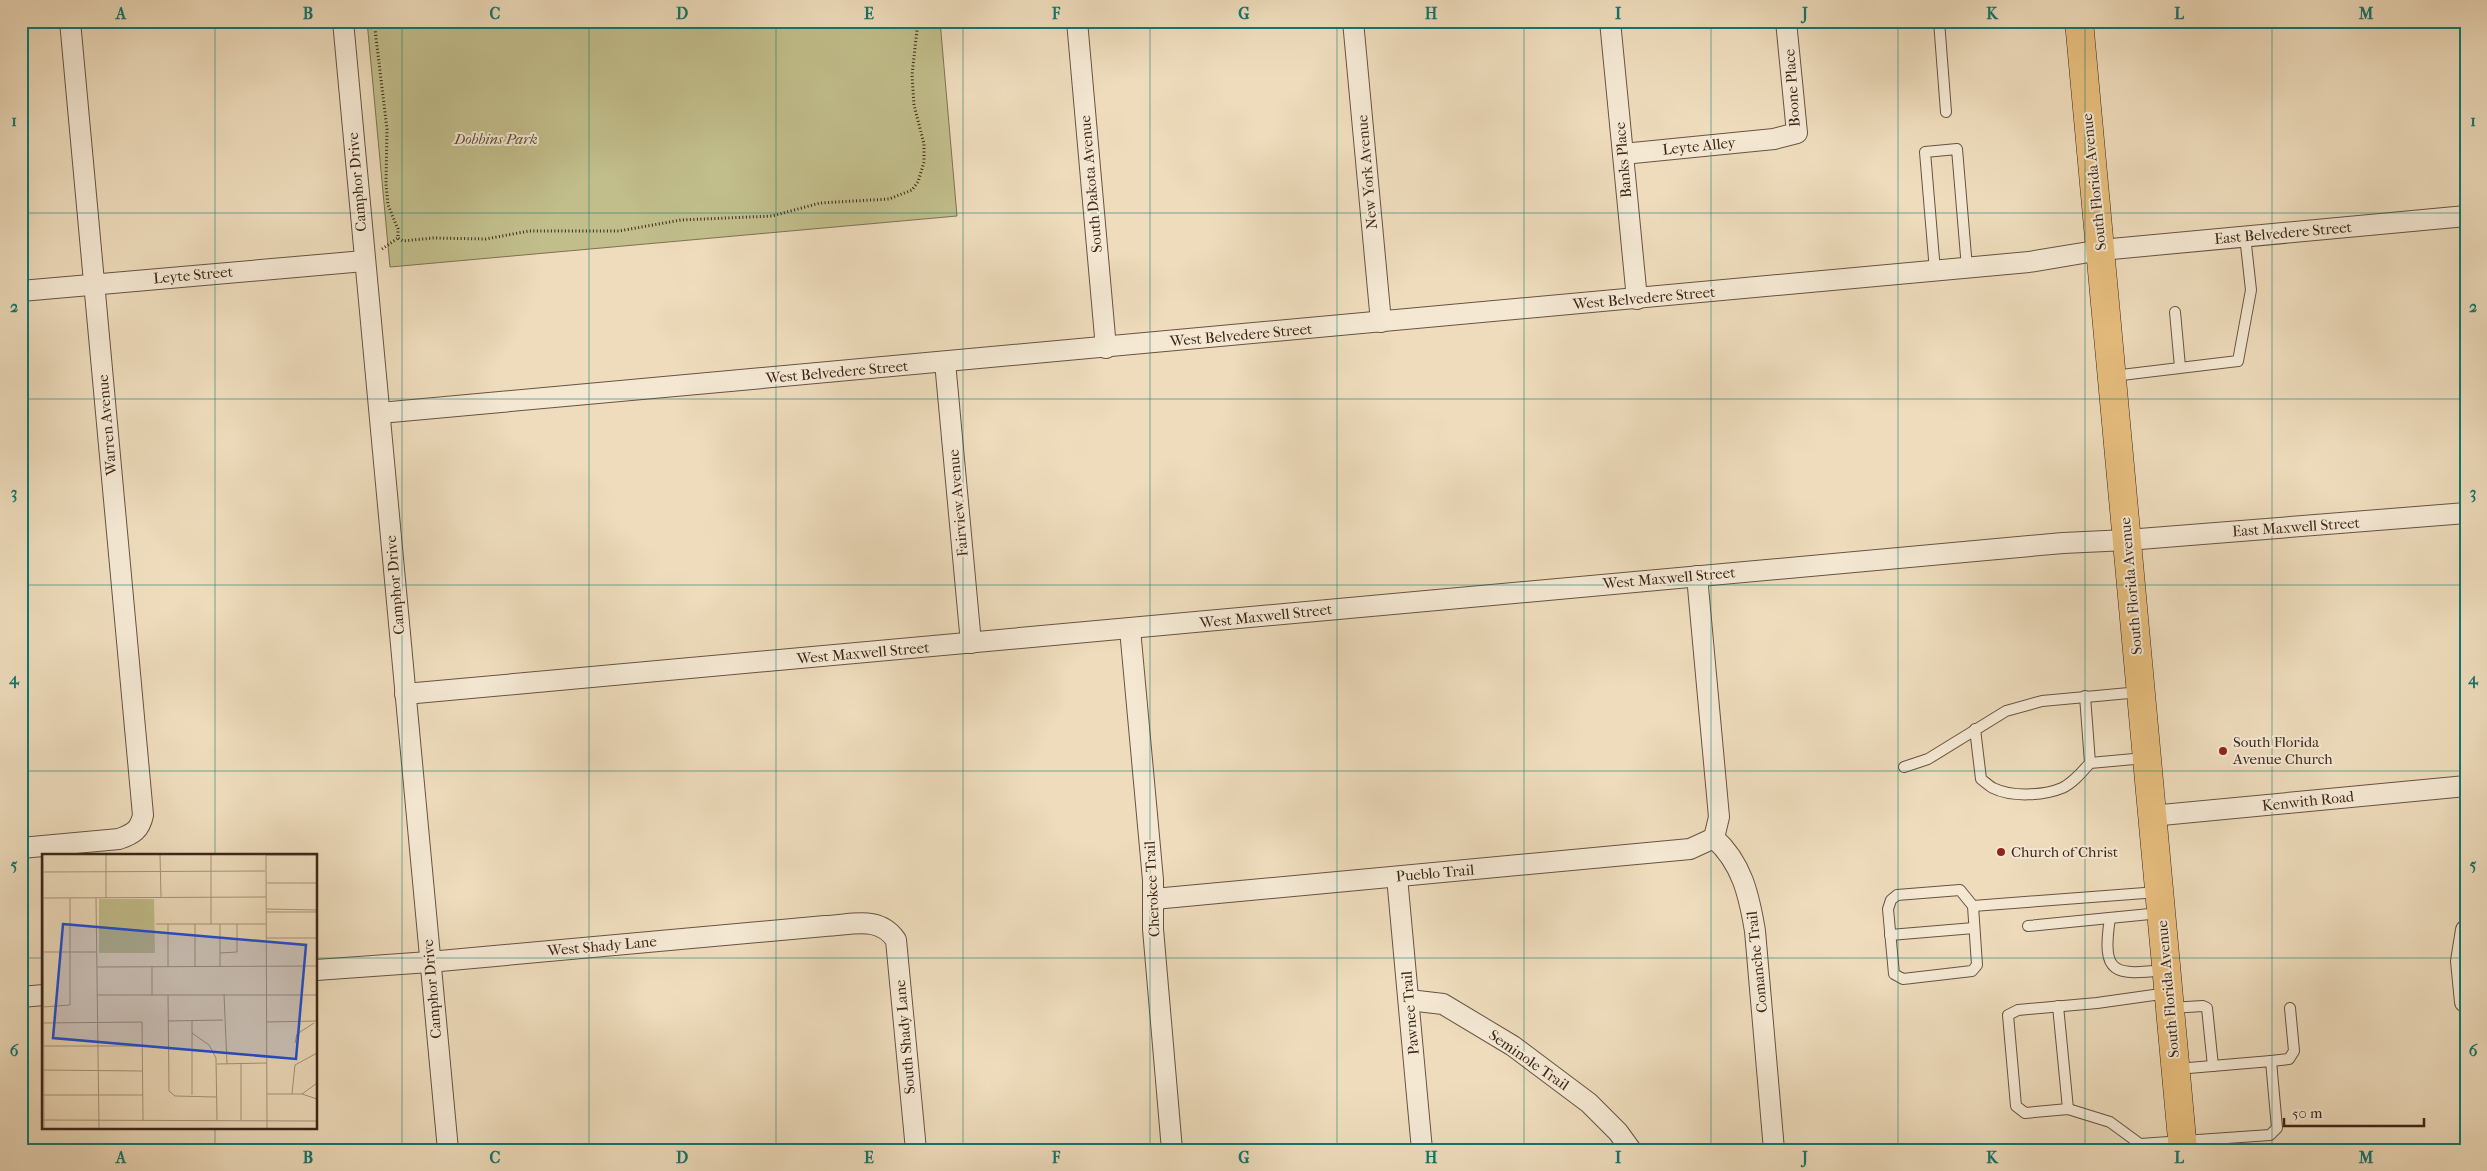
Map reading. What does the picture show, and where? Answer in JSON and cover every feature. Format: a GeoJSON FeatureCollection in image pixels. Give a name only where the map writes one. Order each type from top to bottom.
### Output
{"type":"FeatureCollection","features":[{"type":"Feature","properties":{"kind":"main road","name":"South Florida Avenue"},"geometry":{"type":"LineString","coordinates":[[2079,21],[2151,816],[2183,1145]]}},
{"type":"Feature","properties":{"kind":"street","name":"Warren Avenue"},"geometry":{"type":"LineString","coordinates":[[21,848],[119,839],[133,834],[138,828],[143,815],[70,21]]}},
{"type":"Feature","properties":{"kind":"street","name":"Camphor Drive"},"geometry":{"type":"LineString","coordinates":[[343,21],[429,962],[448,1150]]}},
{"type":"Feature","properties":{"kind":"street","name":"South Dakota Avenue"},"geometry":{"type":"LineString","coordinates":[[1077,21],[1106,348]]}},
{"type":"Feature","properties":{"kind":"street","name":"New York Avenue"},"geometry":{"type":"LineString","coordinates":[[1353,21],[1381,322]]}},
{"type":"Feature","properties":{"kind":"street","name":"Banks Place"},"geometry":{"type":"LineString","coordinates":[[1610,21],[1637,299]]}},
{"type":"Feature","properties":{"kind":"street","name":"Boone Place"},"geometry":{"type":"LineString","coordinates":[[1774,139],[1797,133],[1786,21]]}},
{"type":"Feature","properties":{"kind":"street","name":"Leyte Alley"},"geometry":{"type":"LineString","coordinates":[[1623,154],[1774,139]]}},
{"type":"Feature","properties":{"kind":"street","name":"East Belvedere Street"},"geometry":{"type":"LineString","coordinates":[[2101,250],[2466,216]]}},
{"type":"Feature","properties":{"kind":"street","name":"West Belvedere Street"},"geometry":{"type":"LineString","coordinates":[[380,413],[1935,271],[2029,262],[2101,250]]}},
{"type":"Feature","properties":{"kind":"street","name":"Leyte Street"},"geometry":{"type":"LineString","coordinates":[[21,291],[364,261]]}},
{"type":"Feature","properties":{"kind":"street","name":"Fairview Avenue"},"geometry":{"type":"LineString","coordinates":[[945,362],[971,643]]}},
{"type":"Feature","properties":{"kind":"street","name":"East Maxwell Street"},"geometry":{"type":"LineString","coordinates":[[2127,540],[2466,513]]}},
{"type":"Feature","properties":{"kind":"street","name":"West Maxwell Street"},"geometry":{"type":"LineString","coordinates":[[405,694],[2063,543],[2127,540]]}},
{"type":"Feature","properties":{"kind":"street"},"geometry":{"type":"LineString","coordinates":[[1697,576],[1719,817],[1714,838]]}},
{"type":"Feature","properties":{"kind":"street","name":"Cherokee Trail"},"geometry":{"type":"LineString","coordinates":[[1130,629],[1154,900],[1153,929],[1172,1150]]}},
{"type":"Feature","properties":{"kind":"street","name":"Kenwith Road"},"geometry":{"type":"LineString","coordinates":[[2151,816],[2466,786]]}},
{"type":"Feature","properties":{"kind":"street","name":"Pueblo Trail"},"geometry":{"type":"LineString","coordinates":[[1154,900],[1690,850],[1714,838]]}},
{"type":"Feature","properties":{"kind":"street","name":"Comanche Trail"},"geometry":{"type":"LineString","coordinates":[[1714,838],[1726,849],[1743,876],[1749,899],[1755,931],[1774,1150]]}},
{"type":"Feature","properties":{"kind":"street","name":"Pawnee Trail"},"geometry":{"type":"LineString","coordinates":[[1397,877],[1422,1150]]}},
{"type":"Feature","properties":{"kind":"street","name":"West Shady Lane"},"geometry":{"type":"LineString","coordinates":[[318,970],[429,962],[825,926],[873,923],[887,928]]}},
{"type":"Feature","properties":{"kind":"street","name":"South Shady Lane"},"geometry":{"type":"LineString","coordinates":[[887,928],[896,940],[916,1150]]}},
{"type":"Feature","properties":{"kind":"street"},"geometry":{"type":"LineString","coordinates":[[2465,1002],[2460,961],[2466,930]]}},
{"type":"Feature","properties":{"kind":"street"},"geometry":{"type":"LineString","coordinates":[[21,997],[42,995]]}},
{"type":"Feature","properties":{"kind":"street","name":"Seminole Trail"},"geometry":{"type":"LineString","coordinates":[[1409,1000],[1443,1004],[1513,1046],[1589,1103],[1618,1132],[1630,1150]]}},
{"type":"Feature","properties":{"kind":"lane"},"geometry":{"type":"LineString","coordinates":[[1939,21],[1946,112]]}},
{"type":"Feature","properties":{"kind":"lane"},"geometry":{"type":"LineString","coordinates":[[1935,271],[1924,152],[1957,149],[1966,268]]}},
{"type":"Feature","properties":{"kind":"lane"},"geometry":{"type":"LineString","coordinates":[[2112,376],[2238,361],[2252,290],[2244,236]]}},
{"type":"Feature","properties":{"kind":"lane"},"geometry":{"type":"LineString","coordinates":[[2175,312],[2180,367]]}},
{"type":"Feature","properties":{"kind":"lane"},"geometry":{"type":"LineString","coordinates":[[1904,767],[1928,759],[2006,711],[2042,701],[2140,692]]}},
{"type":"Feature","properties":{"kind":"lane"},"geometry":{"type":"LineString","coordinates":[[2085,696],[2090,763]]}},
{"type":"Feature","properties":{"kind":"lane"},"geometry":{"type":"LineString","coordinates":[[1975,729],[1981,779],[1994,788],[2017,794],[2046,793],[2069,784],[2090,763],[2146,758]]}},
{"type":"Feature","properties":{"kind":"lane"},"geometry":{"type":"LineString","coordinates":[[1960,890],[1973,906],[1974,928],[1977,965],[1972,971],[1902,979],[1894,974],[1888,909],[1891,900],[1897,895],[1960,890]]}},
{"type":"Feature","properties":{"kind":"lane"},"geometry":{"type":"LineString","coordinates":[[1973,906],[2160,902]]}},
{"type":"Feature","properties":{"kind":"lane"},"geometry":{"type":"LineString","coordinates":[[2028,926],[2110,918],[2160,902]]}},
{"type":"Feature","properties":{"kind":"lane"},"geometry":{"type":"LineString","coordinates":[[2110,918],[2107,949],[2110,963],[2118,971],[2168,990],[2207,1008],[2213,1066]]}},
{"type":"Feature","properties":{"kind":"lane"},"geometry":{"type":"LineString","coordinates":[[1890,935],[1974,928]]}},
{"type":"Feature","properties":{"kind":"lane"},"geometry":{"type":"LineString","coordinates":[[2168,990],[2018,1010],[2008,1015],[2016,1106],[2026,1113],[2068,1109],[2110,1122],[2140,1147],[2183,1145],[2215,1137],[2233,1139],[2270,1135],[2277,1128],[2271,1061]]}},
{"type":"Feature","properties":{"kind":"lane"},"geometry":{"type":"LineString","coordinates":[[2058,1006],[2068,1109]]}},
{"type":"Feature","properties":{"kind":"lane"},"geometry":{"type":"LineString","coordinates":[[2176,1069],[2288,1059],[2294,1051],[2290,1008]]}},
{"type":"Feature","properties":{"kind":"path"},"geometry":{"type":"LineString","coordinates":[[374,21],[387,129],[386,184],[388,206],[398,229],[398,238],[403,241],[434,238],[486,239],[529,230],[619,231],[681,220],[772,216],[820,203],[889,199],[912,190],[918,182],[924,162],[924,144],[914,105],[912,75],[918,21]]}},
{"type":"Feature","properties":{"kind":"green space","name":"Dobbins Park"},"geometry":{"type":"Polygon","coordinates":[[[367,21],[940,21],[957,216],[390,267],[367,21]]]}},
{"type":"Feature","properties":{"kind":"place","name":"South Florida Avenue Church"},"geometry":{"type":"Point","coordinates":[2223,751]}},
{"type":"Feature","properties":{"kind":"place","name":"Church of Christ"},"geometry":{"type":"Point","coordinates":[2001,852]}}]}
